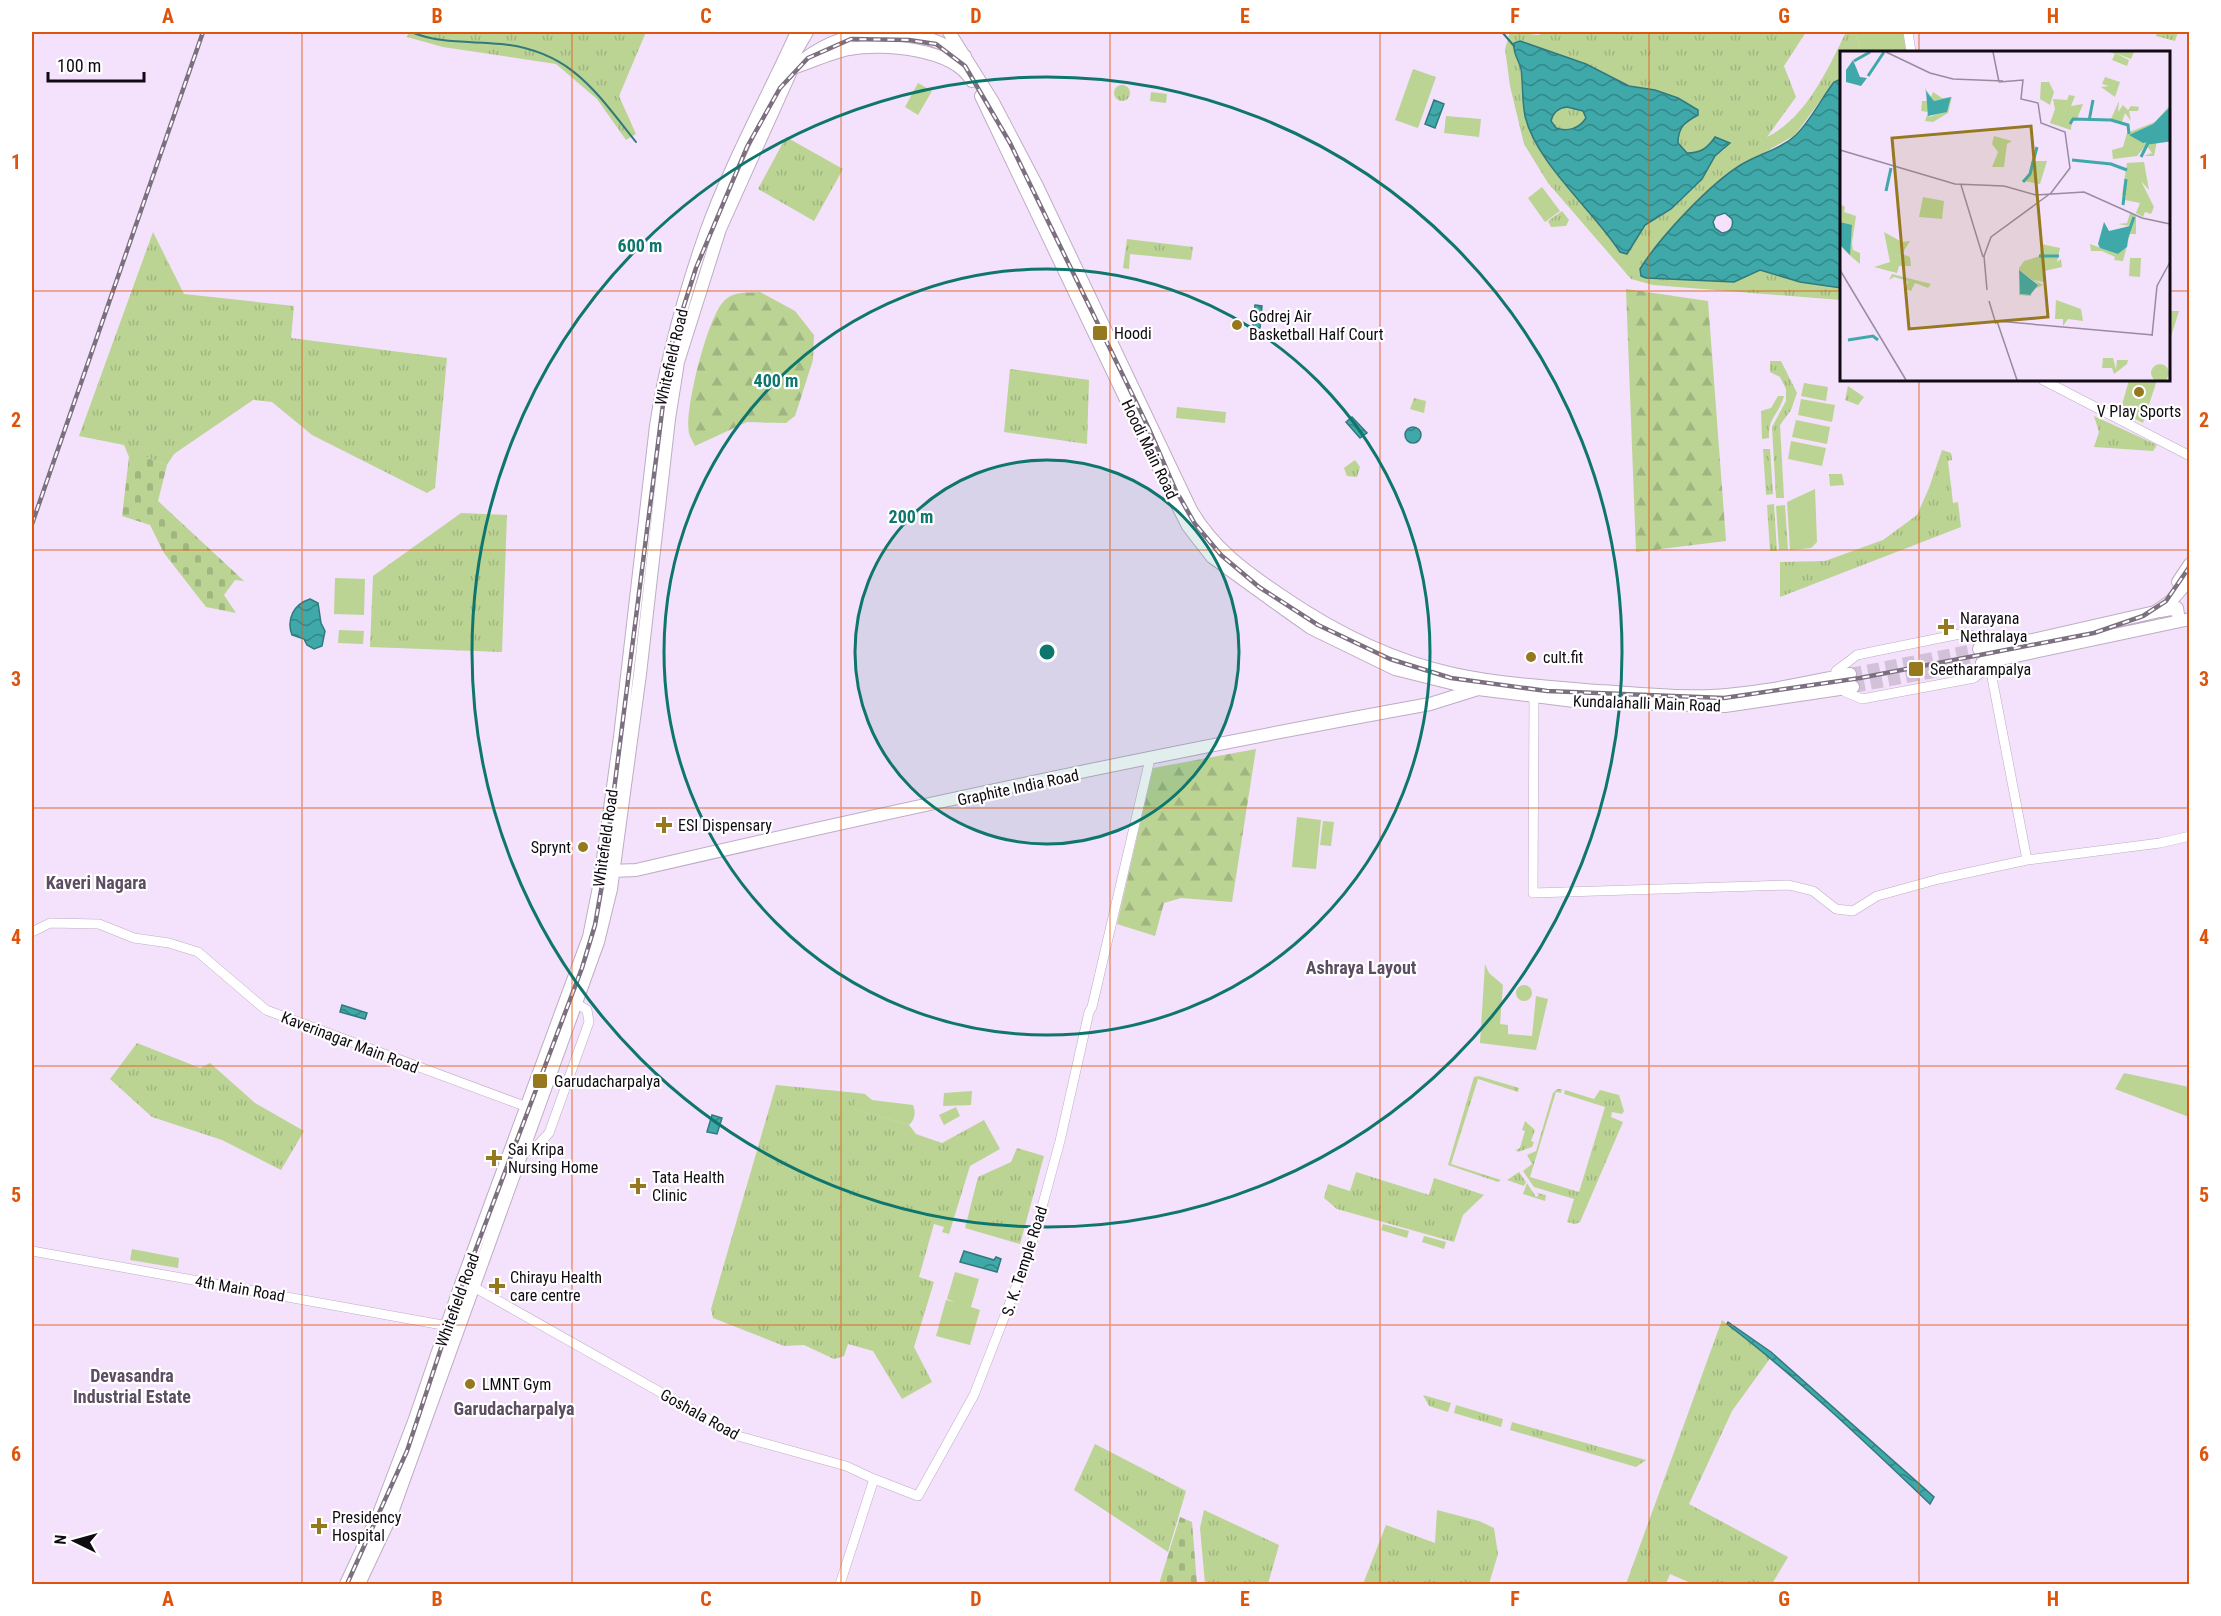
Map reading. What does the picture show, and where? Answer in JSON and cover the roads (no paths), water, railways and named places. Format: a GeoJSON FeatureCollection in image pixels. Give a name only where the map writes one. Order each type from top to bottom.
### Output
{"type":"FeatureCollection","features":[{"type":"Feature","properties":{"kind":"main road","name":"Whitefield Road"},"geometry":{"type":"LineString","coordinates":[[359,1584],[390,1518],[576,1003],[599,916],[656,426],[665,375],[680,315],[707,231],[797,32]]}},
{"type":"Feature","properties":{"kind":"main road","name":"Whitefield Road"},"geometry":{"type":"LineString","coordinates":[[778,72],[793,60],[807,32]]}},
{"type":"Feature","properties":{"kind":"main road"},"geometry":{"type":"LineString","coordinates":[[869,32],[928,37],[960,55],[954,62],[925,52],[867,47],[847,50],[792,69],[810,52],[841,37],[869,32]]}},
{"type":"Feature","properties":{"kind":"main road","name":"Hoodi Main Road"},"geometry":{"type":"LineString","coordinates":[[940,32],[960,55]]}},
{"type":"Feature","properties":{"kind":"main road","name":"Hoodi Main Road"},"geometry":{"type":"LineString","coordinates":[[950,32],[970,77],[1037,186],[1198,523],[1244,570],[1306,613],[1395,656],[1453,674]]}},
{"type":"Feature","properties":{"kind":"main road","name":"Whitefield Road"},"geometry":{"type":"LineString","coordinates":[[346,1584],[380,1511],[527,1107],[610,890],[640,674],[669,419],[678,362],[720,229],[792,69]]}},
{"type":"Feature","properties":{"kind":"main road","name":"Hoodi Main Road"},"geometry":{"type":"LineString","coordinates":[[993,111],[1163,477],[1188,526],[1212,557],[1291,614],[1340,642],[1395,669],[1479,684]]}},
{"type":"Feature","properties":{"kind":"main road"},"geometry":{"type":"LineString","coordinates":[[2151,613],[2190,564]]}},
{"type":"Feature","properties":{"kind":"main road"},"geometry":{"type":"LineString","coordinates":[[2151,613],[2168,604],[2190,579]]}},
{"type":"Feature","properties":{"kind":"main road"},"geometry":{"type":"LineString","coordinates":[[1982,644],[2033,640],[2177,608],[2184,620],[1987,664]]}},
{"type":"Feature","properties":{"kind":"main road","name":"Kundalahalli Main Road"},"geometry":{"type":"LineString","coordinates":[[1453,674],[1479,684],[1534,696],[1639,705],[1725,706],[1849,683]]}},
{"type":"Feature","properties":{"kind":"main road","name":"Kundalahalli Main Road"},"geometry":{"type":"LineString","coordinates":[[1442,700],[1479,684],[1710,696],[1742,694],[1836,677],[1849,683]]}},
{"type":"Feature","properties":{"kind":"main road","name":"Graphite India Road"},"geometry":{"type":"LineString","coordinates":[[612,871],[636,870],[815,828],[1442,700]]}},
{"type":"Feature","properties":{"kind":"street"},"geometry":{"type":"LineString","coordinates":[[1908,32],[1911,51]]}},
{"type":"Feature","properties":{"kind":"street"},"geometry":{"type":"LineString","coordinates":[[2045,381],[2190,456]]}},
{"type":"Feature","properties":{"kind":"street"},"geometry":{"type":"LineString","coordinates":[[1836,677],[1836,672],[1857,655],[1965,633],[1982,644]]}},
{"type":"Feature","properties":{"kind":"street"},"geometry":{"type":"LineString","coordinates":[[1849,683],[1845,692],[1862,699],[1974,678],[1987,664]]}},
{"type":"Feature","properties":{"kind":"street"},"geometry":{"type":"LineString","coordinates":[[1987,664],[2027,860]]}},
{"type":"Feature","properties":{"kind":"street"},"geometry":{"type":"LineString","coordinates":[[1534,696],[1533,892],[1789,885],[1813,891],[1836,909],[1853,910],[1877,896],[1939,879],[2027,860],[2160,843],[2190,836]]}},
{"type":"Feature","properties":{"kind":"street","name":"S. K. Temple Road"},"geometry":{"type":"LineString","coordinates":[[918,1496],[974,1395],[1030,1251],[1060,1142],[1147,760]]}},
{"type":"Feature","properties":{"kind":"street","name":"Kaverinagar Main Road"},"geometry":{"type":"LineString","coordinates":[[32,932],[50,923],[99,924],[134,938],[169,943],[198,952],[266,1010],[527,1107]]}},
{"type":"Feature","properties":{"kind":"street"},"geometry":{"type":"LineString","coordinates":[[521,1154],[537,1146],[549,1133],[574,1067],[589,1022],[587,1010],[576,1003]]}},
{"type":"Feature","properties":{"kind":"street","name":"4th Main Road"},"geometry":{"type":"LineString","coordinates":[[32,1251],[448,1326]]}},
{"type":"Feature","properties":{"kind":"street","name":"Goshala Road"},"geometry":{"type":"LineString","coordinates":[[472,1286],[738,1436],[846,1466],[918,1496]]}},
{"type":"Feature","properties":{"kind":"street"},"geometry":{"type":"LineString","coordinates":[[840,1584],[873,1479]]}},
{"type":"Feature","properties":{"kind":"water"},"geometry":{"type":"Polygon","coordinates":[[[1520,41],[1586,64],[1629,86],[1655,90],[1678,98],[1698,110],[1698,115],[1686,123],[1679,133],[1678,143],[1687,153],[1703,150],[1715,137],[1730,143],[1715,156],[1702,179],[1671,209],[1645,225],[1627,254],[1620,252],[1566,186],[1531,134],[1525,116],[1521,69],[1514,43],[1520,41]],[[1567,107],[1561,108],[1556,111],[1551,121],[1556,128],[1572,129],[1586,118],[1583,111],[1567,107]]]}},
{"type":"Feature","properties":{"kind":"water"},"geometry":{"type":"Polygon","coordinates":[[[1840,79],[1840,288],[1800,282],[1760,270],[1734,282],[1641,276],[1640,269],[1648,256],[1713,186],[1739,166],[1790,140],[1806,123],[1834,82],[1840,79]],[[1725,213],[1716,216],[1713,222],[1715,228],[1722,233],[1731,229],[1732,219],[1725,213]]]}},
{"type":"Feature","properties":{"kind":"water"},"geometry":{"type":"Polygon","coordinates":[[[1434,100],[1444,104],[1435,128],[1425,124],[1434,100]]]}},
{"type":"Feature","properties":{"kind":"water"},"geometry":{"type":"Polygon","coordinates":[[[1255,305],[1262,306],[1260,328],[1253,327],[1255,305]]]}},
{"type":"Feature","properties":{"kind":"water"},"geometry":{"type":"Polygon","coordinates":[[[1352,417],[1367,433],[1360,438],[1346,422],[1352,417]]]}},
{"type":"Feature","properties":{"kind":"water"},"geometry":{"type":"Polygon","coordinates":[[[1413,427],[1419,429],[1421,435],[1419,441],[1413,443],[1407,441],[1405,435],[1407,429],[1413,427]]]}},
{"type":"Feature","properties":{"kind":"water"},"geometry":{"type":"Polygon","coordinates":[[[310,599],[318,603],[321,623],[325,631],[322,646],[314,649],[307,645],[304,639],[292,635],[290,629],[291,618],[296,608],[310,599]]]}},
{"type":"Feature","properties":{"kind":"water"},"geometry":{"type":"Polygon","coordinates":[[[342,1005],[367,1013],[365,1019],[340,1012],[342,1005]]]}},
{"type":"Feature","properties":{"kind":"water"},"geometry":{"type":"Polygon","coordinates":[[[712,1115],[722,1118],[717,1134],[707,1132],[712,1115]]]}},
{"type":"Feature","properties":{"kind":"water"},"geometry":{"type":"Polygon","coordinates":[[[964,1251],[994,1260],[996,1257],[1001,1259],[997,1272],[960,1262],[964,1251]]]}},
{"type":"Feature","properties":{"kind":"water"},"geometry":{"type":"Polygon","coordinates":[[[1728,1322],[1771,1352],[1934,1497],[1930,1504],[1831,1411],[1727,1324],[1728,1322]]]}},
{"type":"Feature","properties":{"kind":"waterway"},"geometry":{"type":"LineString","coordinates":[[411,32],[433,39],[525,48],[546,55],[580,77],[636,142]]}},
{"type":"Feature","properties":{"kind":"waterway"},"geometry":{"type":"LineString","coordinates":[[1502,32],[1514,46]]}},
{"type":"Feature","properties":{"kind":"tunnel"},"geometry":{"type":"LineString","coordinates":[[1850,674],[1979,649]]}},
{"type":"Feature","properties":{"kind":"tunnel"},"geometry":{"type":"LineString","coordinates":[[1853,687],[1982,663]]}},
{"type":"Feature","properties":{"kind":"railway"},"geometry":{"type":"LineString","coordinates":[[32,524],[203,32]]}},
{"type":"Feature","properties":{"kind":"railway"},"geometry":{"type":"LineString","coordinates":[[347,1584],[407,1451],[460,1291],[582,968],[595,925],[670,349],[696,268],[747,147],[780,88],[808,58],[851,39],[909,40],[936,44],[965,66],[1010,143],[1149,429],[1175,489],[1195,524],[1221,555],[1259,587],[1318,625],[1390,659],[1451,678],[1547,691],[1724,698],[1860,678],[2094,633],[2143,616],[2166,601],[2190,566]]}},
{"type":"Feature","properties":{"kind":"place","name":"Godrej Air Basketball Half Court"},"geometry":{"type":"Point","coordinates":[1237,325]}},
{"type":"Feature","properties":{"kind":"place","name":"Hoodi"},"geometry":{"type":"Point","coordinates":[1100,333]}},
{"type":"Feature","properties":{"kind":"place","name":"V Play Sports"},"geometry":{"type":"Point","coordinates":[2139,392]}},
{"type":"Feature","properties":{"kind":"place","name":"Narayana Nethralaya"},"geometry":{"type":"Point","coordinates":[1946,627]}},
{"type":"Feature","properties":{"kind":"place","name":"cult.fit"},"geometry":{"type":"Point","coordinates":[1531,657]}},
{"type":"Feature","properties":{"kind":"place","name":"Seetharampalya"},"geometry":{"type":"Point","coordinates":[1916,669]}},
{"type":"Feature","properties":{"kind":"place","name":"ESI Dispensary"},"geometry":{"type":"Point","coordinates":[664,825]}},
{"type":"Feature","properties":{"kind":"place","name":"Sprynt"},"geometry":{"type":"Point","coordinates":[583,847]}},
{"type":"Feature","properties":{"kind":"place","name":"Garudacharpalya"},"geometry":{"type":"Point","coordinates":[540,1081]}},
{"type":"Feature","properties":{"kind":"place","name":"Sai Kripa Nursing Home"},"geometry":{"type":"Point","coordinates":[494,1158]}},
{"type":"Feature","properties":{"kind":"place","name":"Tata Health Clinic"},"geometry":{"type":"Point","coordinates":[638,1186]}},
{"type":"Feature","properties":{"kind":"place","name":"Chirayu Health care centre"},"geometry":{"type":"Point","coordinates":[497,1286]}},
{"type":"Feature","properties":{"kind":"place","name":"LMNT Gym"},"geometry":{"type":"Point","coordinates":[470,1384]}},
{"type":"Feature","properties":{"kind":"place","name":"Presidency Hospital"},"geometry":{"type":"Point","coordinates":[319,1526]}},
{"type":"Feature","properties":{"kind":"district","name":"Kaveri Nagara"},"geometry":{"type":"Point","coordinates":[96,883]}},
{"type":"Feature","properties":{"kind":"district","name":"Ashraya Layout"},"geometry":{"type":"Point","coordinates":[1361,968]}},
{"type":"Feature","properties":{"kind":"district","name":"Devasandra Industrial Estate"},"geometry":{"type":"Point","coordinates":[132,1386]}},
{"type":"Feature","properties":{"kind":"district","name":"Garudacharpalya"},"geometry":{"type":"Point","coordinates":[514,1409]}}]}
